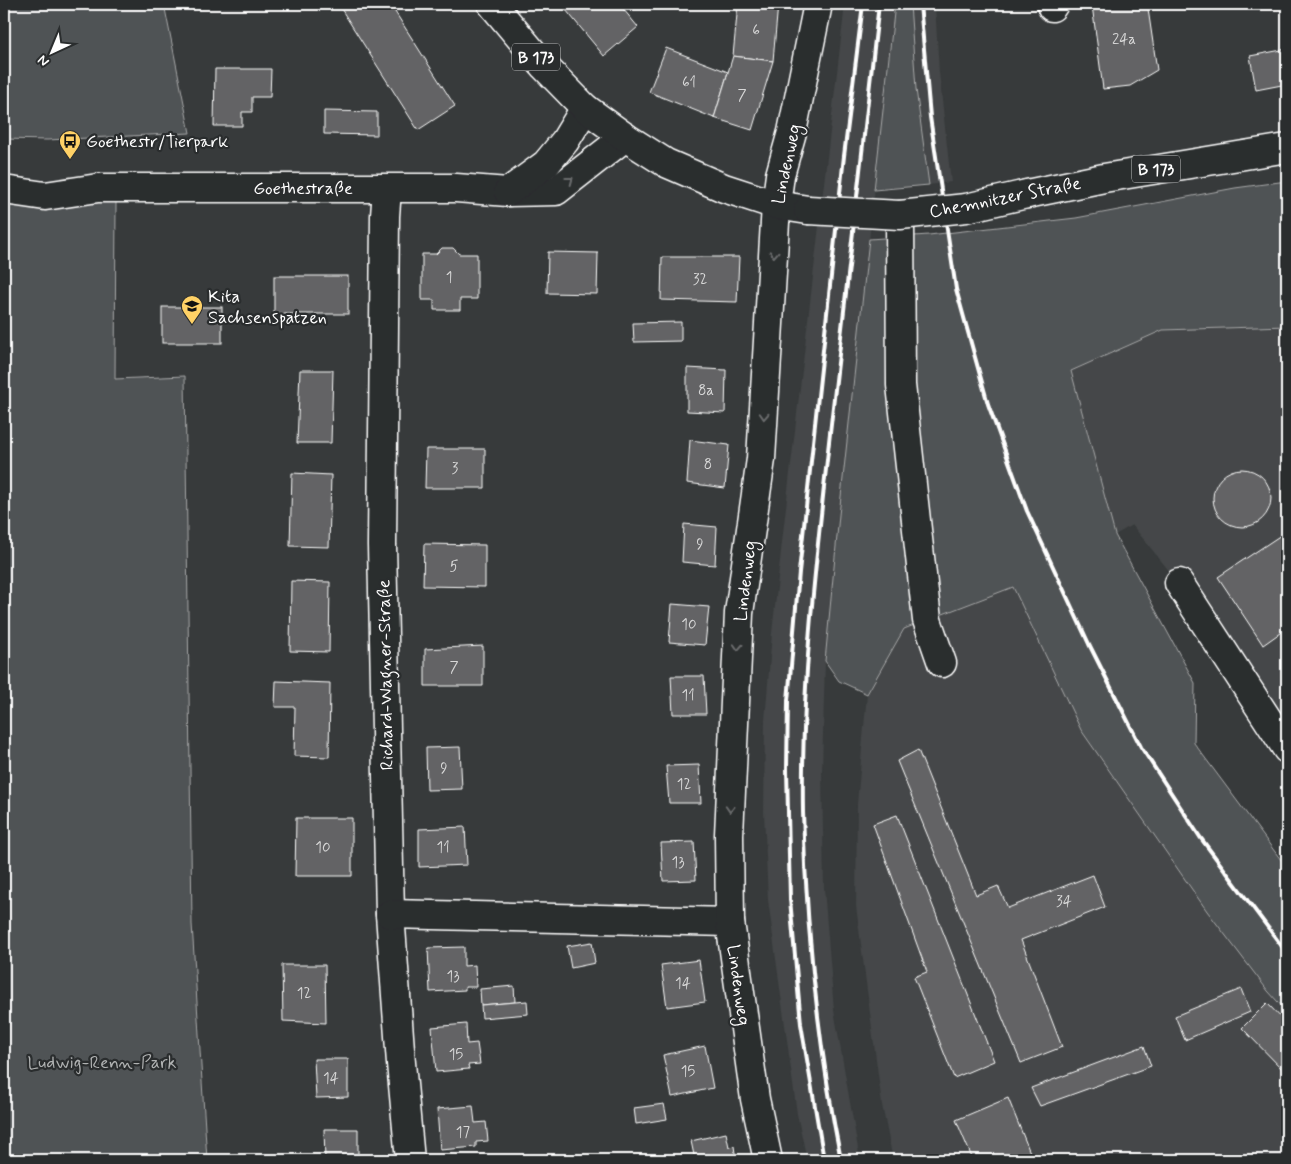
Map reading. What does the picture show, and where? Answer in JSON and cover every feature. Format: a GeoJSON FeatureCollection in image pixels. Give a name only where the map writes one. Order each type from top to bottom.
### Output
{"type":"FeatureCollection","features":[{"type":"Feature","properties":{"kind":"street","name":"Chemnitzer Straße"},"geometry":{"type":"LineString","coordinates":[[492,4],[544,66],[585,108],[625,137],[666,163],[724,188],[776,205],[808,210],[900,215],[966,208],[1114,176],[1287,148]]}},
{"type":"Feature","properties":{"kind":"street","name":"Lindenweg"},"geometry":{"type":"LineString","coordinates":[[768,1160],[755,1099],[730,922],[729,835],[739,613],[761,459],[776,205],[780,175],[792,132],[818,4]]}},
{"type":"Feature","properties":{"kind":"street"},"geometry":{"type":"LineString","coordinates":[[508,192],[546,164],[565,141],[585,108]]}},
{"type":"Feature","properties":{"kind":"street","name":"Goethestraße"},"geometry":{"type":"LineString","coordinates":[[4,190],[45,196],[98,188],[456,188],[508,192],[556,191],[625,137]]}},
{"type":"Feature","properties":{"kind":"street","name":"Goethestraße"},"geometry":{"type":"LineString","coordinates":[[4,185],[46,176],[98,188]]}},
{"type":"Feature","properties":{"kind":"street","name":"Richard-Wagner-Straße"},"geometry":{"type":"LineString","coordinates":[[387,189],[384,216],[382,545],[390,914],[410,1160]]}},
{"type":"Feature","properties":{"kind":"street"},"geometry":{"type":"LineString","coordinates":[[900,215],[901,385],[927,620],[942,663]]}},
{"type":"Feature","properties":{"kind":"street"},"geometry":{"type":"LineString","coordinates":[[1179,583],[1287,749]]}},
{"type":"Feature","properties":{"kind":"street"},"geometry":{"type":"LineString","coordinates":[[390,914],[730,922]]}},
{"type":"Feature","properties":{"kind":"shaded area"},"geometry":{"type":"Polygon","coordinates":[[[845,4],[895,4],[839,515],[825,661],[822,771],[824,888],[834,1010],[860,1160],[807,1160],[797,1114],[768,900],[764,813],[765,720],[784,524],[845,4]]]}},
{"type":"Feature","properties":{"kind":"shaded area"},"geometry":{"type":"Polygon","coordinates":[[[910,4],[935,4],[939,72],[951,182],[929,185],[916,89],[910,4]]]}},
{"type":"Feature","properties":{"kind":"shaded area"},"geometry":{"type":"Polygon","coordinates":[[[1287,326],[1287,749],[1179,583],[1132,525],[1115,535],[1071,371],[1163,330],[1287,326]]]}},
{"type":"Feature","properties":{"kind":"shaded area"},"geometry":{"type":"Polygon","coordinates":[[[1013,587],[1081,730],[1207,911],[1268,991],[1287,1012],[1287,1160],[893,1160],[882,1105],[856,906],[857,804],[867,694],[904,629],[1013,587]]]}},
{"type":"Feature","properties":{"kind":"green space"},"geometry":{"type":"Polygon","coordinates":[[[4,4],[164,4],[190,133],[47,140],[4,139],[4,4]]]}},
{"type":"Feature","properties":{"kind":"green space"},"geometry":{"type":"Polygon","coordinates":[[[895,4],[910,4],[916,89],[929,185],[874,190],[895,4]]]}},
{"type":"Feature","properties":{"kind":"green space"},"geometry":{"type":"Polygon","coordinates":[[[1287,181],[1287,326],[1163,330],[1071,371],[1115,535],[1195,683],[1194,743],[1287,868],[1287,1012],[1268,991],[1207,911],[1081,730],[1013,587],[904,629],[867,694],[839,681],[825,661],[869,239],[929,235],[1076,218],[1235,188],[1287,181]]]}},
{"type":"Feature","properties":{"kind":"green space","name":"Ludwig-Renn-Park"},"geometry":{"type":"Polygon","coordinates":[[[116,202],[115,379],[185,376],[192,924],[207,1160],[4,1160],[4,206],[116,202]]]}},
{"type":"Feature","properties":{"kind":"building"},"geometry":{"type":"Polygon","coordinates":[[[338,4],[390,4],[455,106],[418,130],[338,4]]]}},
{"type":"Feature","properties":{"kind":"building"},"geometry":{"type":"Polygon","coordinates":[[[561,4],[619,4],[638,27],[604,56],[561,4]]]}},
{"type":"Feature","properties":{"kind":"building"},"geometry":{"type":"Polygon","coordinates":[[[738,4],[778,4],[773,61],[733,56],[738,4]]]}},
{"type":"Feature","properties":{"kind":"building"},"geometry":{"type":"Polygon","coordinates":[[[1128,4],[1148,9],[1157,70],[1130,86],[1103,89],[1092,5],[1128,4]]]}},
{"type":"Feature","properties":{"kind":"building"},"geometry":{"type":"Polygon","coordinates":[[[666,48],[728,72],[714,118],[649,92],[666,48]]]}},
{"type":"Feature","properties":{"kind":"building"},"geometry":{"type":"Polygon","coordinates":[[[1287,49],[1287,84],[1256,90],[1250,56],[1287,49]]]}},
{"type":"Feature","properties":{"kind":"building"},"geometry":{"type":"Polygon","coordinates":[[[733,56],[773,61],[752,130],[714,118],[733,56]]]}},
{"type":"Feature","properties":{"kind":"building"},"geometry":{"type":"Polygon","coordinates":[[[215,69],[271,69],[270,97],[252,97],[252,112],[242,112],[242,126],[214,126],[215,69]]]}},
{"type":"Feature","properties":{"kind":"building"},"geometry":{"type":"Polygon","coordinates":[[[324,111],[377,112],[377,135],[324,134],[324,111]]]}},
{"type":"Feature","properties":{"kind":"building"},"geometry":{"type":"Polygon","coordinates":[[[442,248],[453,248],[459,254],[477,254],[477,299],[460,299],[460,310],[434,310],[434,300],[422,300],[422,254],[436,254],[442,248]]]}},
{"type":"Feature","properties":{"kind":"building"},"geometry":{"type":"Polygon","coordinates":[[[548,252],[598,253],[597,294],[547,293],[548,252]]]}},
{"type":"Feature","properties":{"kind":"building"},"geometry":{"type":"Polygon","coordinates":[[[662,257],[739,257],[737,302],[661,300],[662,257]]]}},
{"type":"Feature","properties":{"kind":"building"},"geometry":{"type":"Polygon","coordinates":[[[274,276],[348,276],[348,314],[274,314],[274,276]]]}},
{"type":"Feature","properties":{"kind":"building","name":"Kita Sachsenspatzen"},"geometry":{"type":"Polygon","coordinates":[[[162,307],[222,307],[222,343],[162,343],[162,307]]]}},
{"type":"Feature","properties":{"kind":"building"},"geometry":{"type":"Polygon","coordinates":[[[681,322],[681,341],[634,342],[633,323],[681,322]]]}},
{"type":"Feature","properties":{"kind":"building"},"geometry":{"type":"Polygon","coordinates":[[[687,368],[726,370],[725,413],[687,411],[687,368]]]}},
{"type":"Feature","properties":{"kind":"building"},"geometry":{"type":"Polygon","coordinates":[[[300,370],[333,370],[331,443],[297,443],[300,370]]]}},
{"type":"Feature","properties":{"kind":"building"},"geometry":{"type":"Polygon","coordinates":[[[690,440],[729,445],[725,488],[687,483],[690,440]]]}},
{"type":"Feature","properties":{"kind":"building"},"geometry":{"type":"Polygon","coordinates":[[[426,449],[485,449],[485,488],[425,488],[426,449]]]}},
{"type":"Feature","properties":{"kind":"building"},"geometry":{"type":"Polygon","coordinates":[[[1242,469],[1253,471],[1266,482],[1271,498],[1269,509],[1258,522],[1242,527],[1231,525],[1218,514],[1213,498],[1215,487],[1226,474],[1242,469]]]}},
{"type":"Feature","properties":{"kind":"building"},"geometry":{"type":"Polygon","coordinates":[[[292,473],[331,475],[329,547],[290,546],[292,473]]]}},
{"type":"Feature","properties":{"kind":"building"},"geometry":{"type":"Polygon","coordinates":[[[684,524],[717,527],[715,565],[682,562],[684,524]]]}},
{"type":"Feature","properties":{"kind":"building"},"geometry":{"type":"Polygon","coordinates":[[[1287,531],[1287,628],[1263,645],[1218,577],[1287,531]]]}},
{"type":"Feature","properties":{"kind":"building"},"geometry":{"type":"Polygon","coordinates":[[[424,544],[485,545],[485,587],[423,586],[424,544]]]}},
{"type":"Feature","properties":{"kind":"building"},"geometry":{"type":"Polygon","coordinates":[[[291,581],[330,582],[329,652],[290,651],[291,581]]]}},
{"type":"Feature","properties":{"kind":"building"},"geometry":{"type":"Polygon","coordinates":[[[672,604],[709,607],[705,645],[669,642],[672,604]]]}},
{"type":"Feature","properties":{"kind":"building"},"geometry":{"type":"Polygon","coordinates":[[[483,646],[483,686],[425,686],[425,649],[483,646]]]}},
{"type":"Feature","properties":{"kind":"building"},"geometry":{"type":"Polygon","coordinates":[[[671,676],[704,676],[706,714],[673,714],[671,676]]]}},
{"type":"Feature","properties":{"kind":"building"},"geometry":{"type":"Polygon","coordinates":[[[276,681],[330,683],[329,757],[294,756],[295,707],[275,707],[276,681]]]}},
{"type":"Feature","properties":{"kind":"building"},"geometry":{"type":"Polygon","coordinates":[[[460,747],[462,789],[427,790],[426,748],[460,747]]]}},
{"type":"Feature","properties":{"kind":"building"},"geometry":{"type":"Polygon","coordinates":[[[918,750],[976,895],[998,886],[1008,908],[1093,875],[1105,907],[1021,940],[1062,1047],[1021,1063],[897,761],[918,750]]]}},
{"type":"Feature","properties":{"kind":"building"},"geometry":{"type":"Polygon","coordinates":[[[699,765],[701,803],[669,803],[666,766],[699,765]]]}},
{"type":"Feature","properties":{"kind":"building"},"geometry":{"type":"Polygon","coordinates":[[[897,815],[994,1061],[954,1078],[914,977],[927,972],[873,824],[897,815]]]}},
{"type":"Feature","properties":{"kind":"building"},"geometry":{"type":"Polygon","coordinates":[[[296,818],[352,818],[352,876],[295,876],[296,818]]]}},
{"type":"Feature","properties":{"kind":"building"},"geometry":{"type":"Polygon","coordinates":[[[465,827],[467,865],[419,867],[419,829],[465,827]]]}},
{"type":"Feature","properties":{"kind":"building"},"geometry":{"type":"Polygon","coordinates":[[[694,842],[696,880],[663,881],[661,843],[694,842]]]}},
{"type":"Feature","properties":{"kind":"building"},"geometry":{"type":"Polygon","coordinates":[[[592,942],[595,963],[571,968],[567,946],[592,942]]]}},
{"type":"Feature","properties":{"kind":"building"},"geometry":{"type":"Polygon","coordinates":[[[464,947],[464,966],[475,965],[476,987],[465,987],[465,990],[430,992],[428,948],[464,947]]]}},
{"type":"Feature","properties":{"kind":"building"},"geometry":{"type":"Polygon","coordinates":[[[699,960],[705,1002],[667,1007],[661,965],[699,960]]]}},
{"type":"Feature","properties":{"kind":"building"},"geometry":{"type":"Polygon","coordinates":[[[282,965],[325,965],[326,1023],[283,1021],[282,965]]]}},
{"type":"Feature","properties":{"kind":"building"},"geometry":{"type":"Polygon","coordinates":[[[514,986],[515,1002],[481,1005],[480,989],[514,986]]]}},
{"type":"Feature","properties":{"kind":"building"},"geometry":{"type":"Polygon","coordinates":[[[1241,989],[1250,1012],[1185,1040],[1175,1016],[1241,989]]]}},
{"type":"Feature","properties":{"kind":"building"},"geometry":{"type":"Polygon","coordinates":[[[527,1001],[528,1014],[482,1018],[481,1005],[527,1001]]]}},
{"type":"Feature","properties":{"kind":"building"},"geometry":{"type":"Polygon","coordinates":[[[1267,1003],[1287,1024],[1287,1074],[1242,1028],[1267,1003]]]}},
{"type":"Feature","properties":{"kind":"building"},"geometry":{"type":"Polygon","coordinates":[[[466,1024],[467,1044],[477,1043],[480,1064],[468,1065],[469,1069],[436,1072],[432,1027],[466,1024]]]}},
{"type":"Feature","properties":{"kind":"building"},"geometry":{"type":"Polygon","coordinates":[[[705,1046],[713,1088],[672,1097],[663,1055],[705,1046]]]}},
{"type":"Feature","properties":{"kind":"building"},"geometry":{"type":"Polygon","coordinates":[[[1144,1046],[1151,1066],[1040,1106],[1031,1088],[1144,1046]]]}},
{"type":"Feature","properties":{"kind":"building"},"geometry":{"type":"Polygon","coordinates":[[[314,1059],[348,1059],[348,1097],[316,1098],[314,1059]]]}},
{"type":"Feature","properties":{"kind":"building"},"geometry":{"type":"Polygon","coordinates":[[[1008,1098],[1033,1160],[973,1160],[956,1120],[1008,1098]]]}},
{"type":"Feature","properties":{"kind":"building"},"geometry":{"type":"Polygon","coordinates":[[[664,1104],[667,1119],[636,1124],[634,1108],[664,1104]]]}},
{"type":"Feature","properties":{"kind":"building"},"geometry":{"type":"Polygon","coordinates":[[[473,1106],[475,1123],[486,1122],[488,1141],[476,1142],[476,1147],[440,1150],[437,1109],[473,1106]]]}},
{"type":"Feature","properties":{"kind":"building"},"geometry":{"type":"Polygon","coordinates":[[[324,1129],[358,1129],[358,1160],[325,1160],[324,1129]]]}},
{"type":"Feature","properties":{"kind":"building"},"geometry":{"type":"Polygon","coordinates":[[[726,1133],[729,1147],[734,1146],[736,1160],[695,1160],[691,1141],[726,1133]]]}},
{"type":"Feature","properties":{"kind":"railway"},"geometry":{"type":"LineString","coordinates":[[824,1160],[801,1024],[790,899],[787,769],[788,701],[799,572],[844,156],[863,4]]}},
{"type":"Feature","properties":{"kind":"railway"},"geometry":{"type":"LineString","coordinates":[[841,1160],[826,1074],[810,943],[803,812],[804,717],[810,622],[879,4]]}},
{"type":"Feature","properties":{"kind":"railway"},"geometry":{"type":"LineString","coordinates":[[920,4],[930,117],[956,289],[988,404],[1027,511],[1089,644],[1141,747],[1200,837],[1287,953]]}},
{"type":"Feature","properties":{"kind":"place","name":"Goethestr/Tierpark"},"geometry":{"type":"Point","coordinates":[70,160]}},
{"type":"Feature","properties":{"kind":"place","name":"Kita Sachsenspatzen"},"geometry":{"type":"Point","coordinates":[192,325]}}]}
